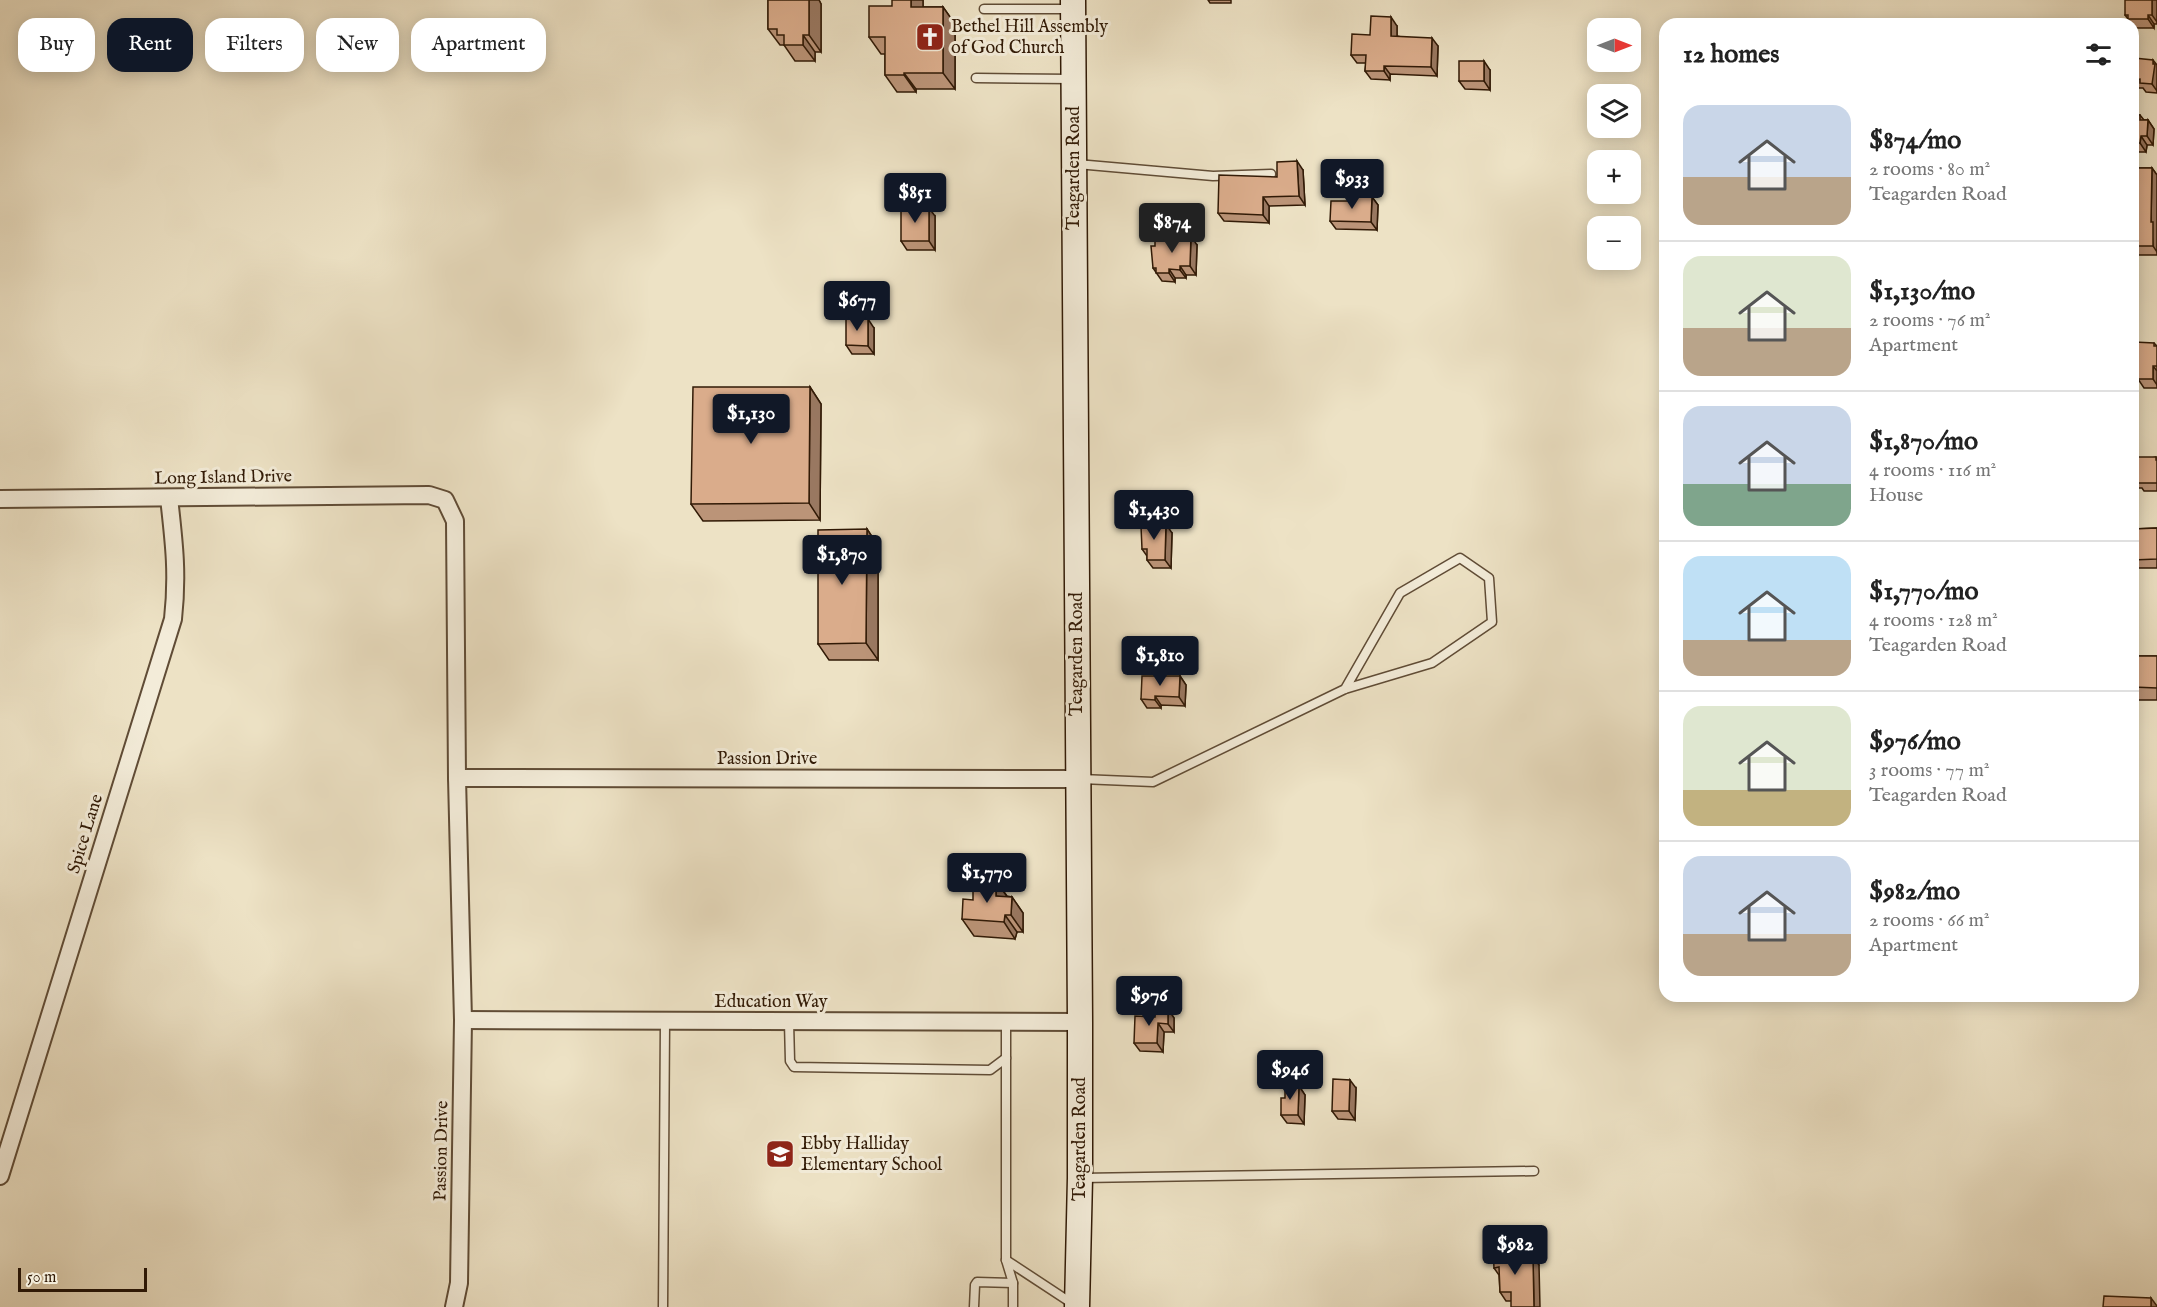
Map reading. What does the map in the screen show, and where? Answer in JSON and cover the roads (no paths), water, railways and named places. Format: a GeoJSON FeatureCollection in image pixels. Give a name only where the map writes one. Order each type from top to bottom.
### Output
{"type":"FeatureCollection","features":[{"type":"Feature","properties":{"kind":"street","name":"Teagarden Road"},"geometry":{"type":"LineString","coordinates":[[1073,5],[1080,1022],[1077,1307]]}},
{"type":"Feature","properties":{"kind":"street","name":"Long Island Drive"},"geometry":{"type":"LineString","coordinates":[[0,499],[429,495],[445,500]]}},
{"type":"Feature","properties":{"kind":"street","name":"Spice Lane"},"geometry":{"type":"LineString","coordinates":[[0,1176],[173,619],[177,564],[169,498]]}},
{"type":"Feature","properties":{"kind":"street","name":"Passion Drive"},"geometry":{"type":"LineString","coordinates":[[445,500],[455,521],[457,778],[463,1020],[459,1283],[454,1307]]}},
{"type":"Feature","properties":{"kind":"street","name":"Passion Drive"},"geometry":{"type":"LineString","coordinates":[[457,778],[1078,779]]}},
{"type":"Feature","properties":{"kind":"street","name":"Education Way"},"geometry":{"type":"LineString","coordinates":[[463,1020],[1080,1022]]}},
{"type":"Feature","properties":{"kind":"lane"},"geometry":{"type":"LineString","coordinates":[[984,9],[1073,5]]}},
{"type":"Feature","properties":{"kind":"lane"},"geometry":{"type":"LineString","coordinates":[[976,78],[1073,79]]}},
{"type":"Feature","properties":{"kind":"lane"},"geometry":{"type":"LineString","coordinates":[[1074,164],[1213,176],[1271,174]]}},
{"type":"Feature","properties":{"kind":"lane"},"geometry":{"type":"LineString","coordinates":[[1078,779],[1153,782],[1345,689],[1432,663],[1492,622],[1489,578],[1460,558],[1400,593],[1345,689]]}},
{"type":"Feature","properties":{"kind":"lane"},"geometry":{"type":"LineString","coordinates":[[663,1307],[665,1022]]}},
{"type":"Feature","properties":{"kind":"lane"},"geometry":{"type":"LineString","coordinates":[[789,1022],[790,1061],[794,1066],[990,1070],[1006,1058]]}},
{"type":"Feature","properties":{"kind":"lane"},"geometry":{"type":"LineString","coordinates":[[1006,1022],[1006,1260],[1013,1282],[1013,1307]]}},
{"type":"Feature","properties":{"kind":"lane"},"geometry":{"type":"LineString","coordinates":[[1080,1178],[1534,1171]]}},
{"type":"Feature","properties":{"kind":"lane"},"geometry":{"type":"LineString","coordinates":[[1006,1260],[1077,1307]]}},
{"type":"Feature","properties":{"kind":"lane"},"geometry":{"type":"LineString","coordinates":[[974,1307],[977,1282],[1013,1282]]}},
{"type":"Feature","properties":{"kind":"place","name":"Bethel Hill Assembly of God Church"},"geometry":{"type":"Point","coordinates":[930,37]}},
{"type":"Feature","properties":{"kind":"place","name":"Ebby Halliday Elementary School"},"geometry":{"type":"Point","coordinates":[780,1154]}}]}
